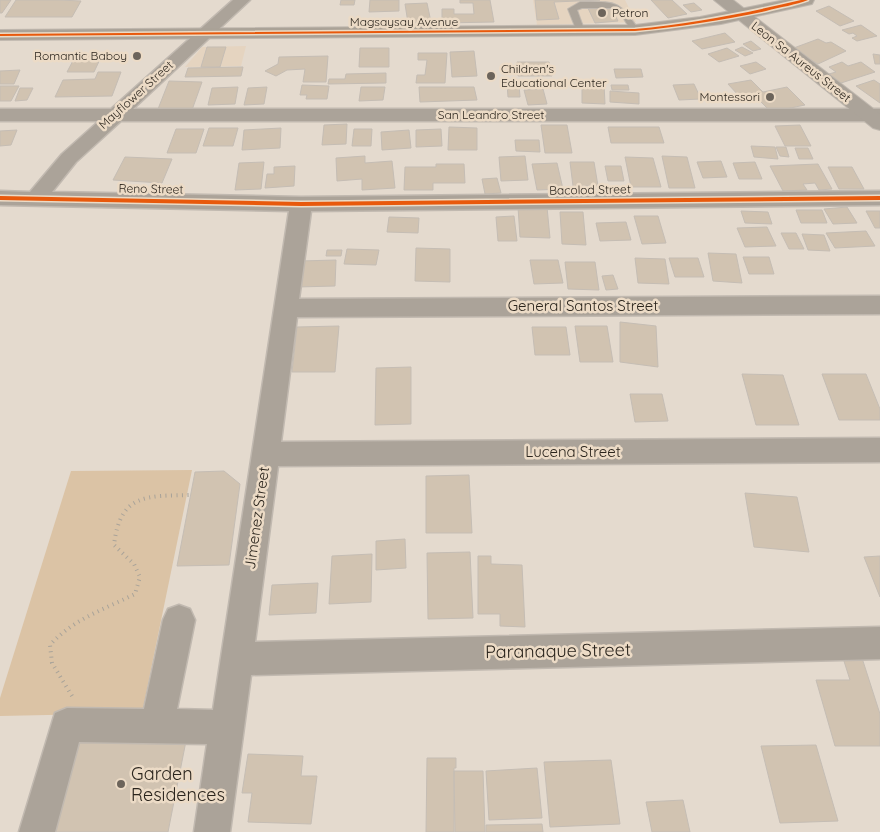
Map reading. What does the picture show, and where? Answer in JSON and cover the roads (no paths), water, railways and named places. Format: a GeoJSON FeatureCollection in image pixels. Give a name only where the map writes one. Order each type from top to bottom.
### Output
{"type":"FeatureCollection","features":[{"type":"Feature","properties":{"kind":"main road","name":"Magsaysay Avenue"},"geometry":{"type":"LineString","coordinates":[[0,35],[581,32],[635,30],[695,24],[742,16],[806,0]]}},
{"type":"Feature","properties":{"kind":"street","name":"Mayflower Street"},"geometry":{"type":"LineString","coordinates":[[37,198],[69,158],[242,0]]}},
{"type":"Feature","properties":{"kind":"street","name":"Leon Sa Aureus Street"},"geometry":{"type":"LineString","coordinates":[[722,0],[876,118]]}},
{"type":"Feature","properties":{"kind":"street","name":"San Leandro Street"},"geometry":{"type":"LineString","coordinates":[[0,116],[876,118]]}},
{"type":"Feature","properties":{"kind":"street","name":"Reno Street"},"geometry":{"type":"LineString","coordinates":[[0,198],[300,204]]}},
{"type":"Feature","properties":{"kind":"street","name":"Bacolod Street"},"geometry":{"type":"LineString","coordinates":[[300,204],[880,198]]}},
{"type":"Feature","properties":{"kind":"street","name":"Jimenez Street"},"geometry":{"type":"LineString","coordinates":[[212,832],[300,204]]}},
{"type":"Feature","properties":{"kind":"street","name":"General Santos Street"},"geometry":{"type":"LineString","coordinates":[[286,308],[880,304]]}},
{"type":"Feature","properties":{"kind":"street","name":"Lucena Street"},"geometry":{"type":"LineString","coordinates":[[266,454],[880,450]]}},
{"type":"Feature","properties":{"kind":"street"},"geometry":{"type":"LineString","coordinates":[[157,726],[179,620]]}},
{"type":"Feature","properties":{"kind":"street","name":"Paranaque Street"},"geometry":{"type":"LineString","coordinates":[[237,659],[880,643]]}},
{"type":"Feature","properties":{"kind":"street"},"geometry":{"type":"LineString","coordinates":[[37,832],[67,725],[227,727]]}},
{"type":"Feature","properties":{"kind":"lane"},"geometry":{"type":"LineString","coordinates":[[581,32],[572,9],[580,5],[616,5],[624,12],[635,30]]}},
{"type":"Feature","properties":{"kind":"place","name":"Petron"},"geometry":{"type":"Point","coordinates":[602,13]}},
{"type":"Feature","properties":{"kind":"place","name":"Romantic Baboy"},"geometry":{"type":"Point","coordinates":[137,56]}},
{"type":"Feature","properties":{"kind":"place","name":"Children's Educational Center"},"geometry":{"type":"Point","coordinates":[491,76]}},
{"type":"Feature","properties":{"kind":"place","name":"Montessori"},"geometry":{"type":"Point","coordinates":[770,97]}},
{"type":"Feature","properties":{"kind":"place","name":"Garden Residences"},"geometry":{"type":"Point","coordinates":[121,784]}}]}
